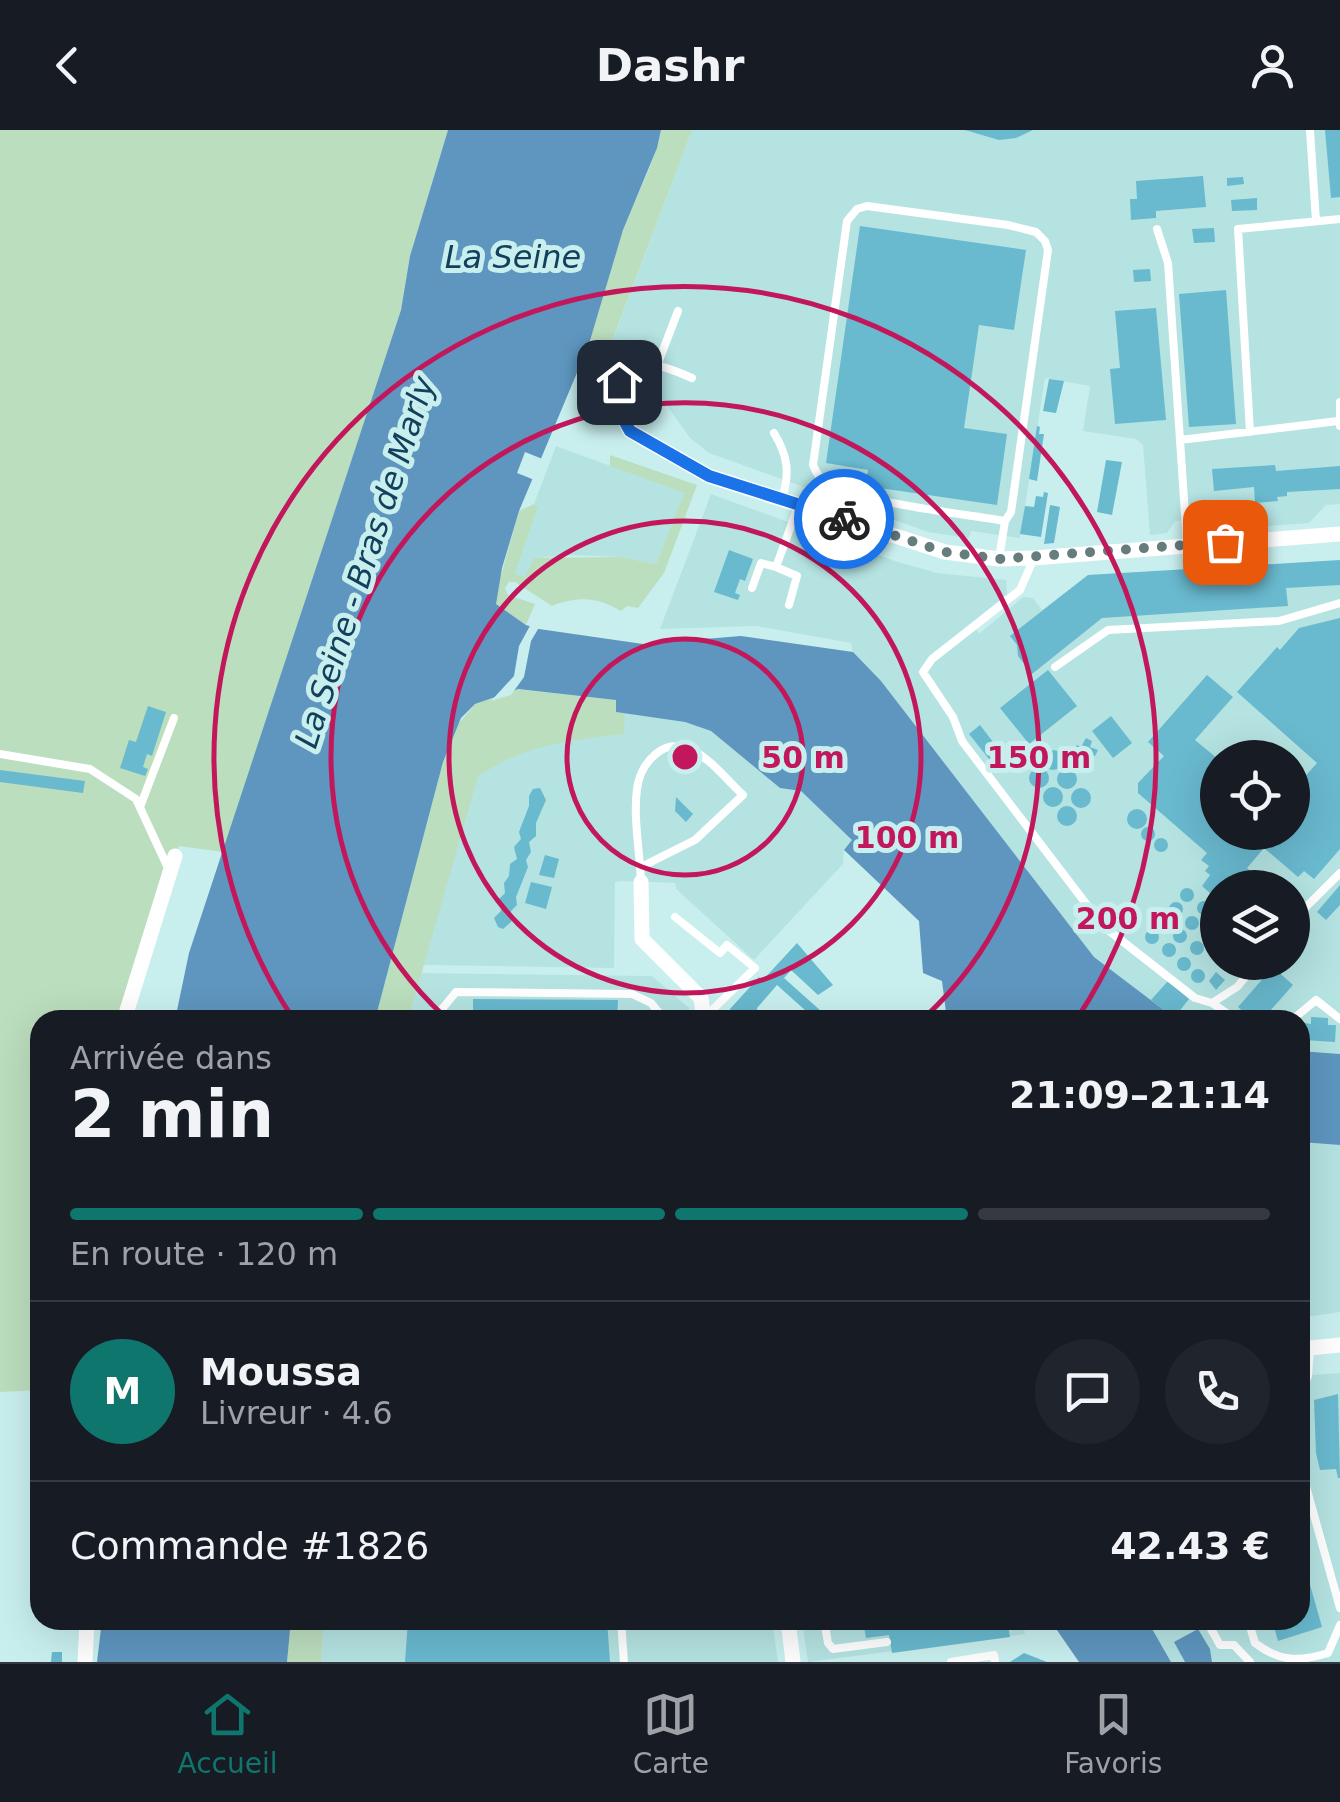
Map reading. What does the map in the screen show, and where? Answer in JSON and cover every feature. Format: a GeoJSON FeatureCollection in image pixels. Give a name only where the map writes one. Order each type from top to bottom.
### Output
{"type":"FeatureCollection","features":[{"type":"Feature","properties":{"kind":"street"},"geometry":{"type":"LineString","coordinates":[[613,400],[630,431],[709,476],[945,552],[999,559],[1034,558],[1340,534]]}},
{"type":"Feature","properties":{"kind":"street"},"geometry":{"type":"LineString","coordinates":[[127,1010],[176,856]]}},
{"type":"Feature","properties":{"kind":"street"},"geometry":{"type":"LineString","coordinates":[[641,874],[642,939],[701,998],[703,1010]]}},
{"type":"Feature","properties":{"kind":"street"},"geometry":{"type":"LineString","coordinates":[[1310,1348],[1340,1345]]}},
{"type":"Feature","properties":{"kind":"street"},"geometry":{"type":"LineString","coordinates":[[85,1662],[87,1630]]}},
{"type":"Feature","properties":{"kind":"street"},"geometry":{"type":"LineString","coordinates":[[789,1630],[793,1662]]}},
{"type":"Feature","properties":{"kind":"lane"},"geometry":{"type":"LineString","coordinates":[[1310,130],[1316,221]]}},
{"type":"Feature","properties":{"kind":"lane"},"geometry":{"type":"LineString","coordinates":[[999,559],[1005,521],[1012,512],[1048,250],[1045,240],[1036,232],[1008,225],[868,206],[857,209],[848,222],[812,465],[821,478],[839,488],[1005,521]]}},
{"type":"Feature","properties":{"kind":"lane"},"geometry":{"type":"LineString","coordinates":[[1250,432],[1238,228],[1340,219]]}},
{"type":"Feature","properties":{"kind":"lane"},"geometry":{"type":"LineString","coordinates":[[1157,229],[1168,264],[1187,544]]}},
{"type":"Feature","properties":{"kind":"lane"},"geometry":{"type":"LineString","coordinates":[[658,363],[678,311]]}},
{"type":"Feature","properties":{"kind":"lane"},"geometry":{"type":"LineString","coordinates":[[613,400],[627,372],[658,363],[692,378]]}},
{"type":"Feature","properties":{"kind":"lane"},"geometry":{"type":"LineString","coordinates":[[1180,440],[1339,424],[1340,402]]}},
{"type":"Feature","properties":{"kind":"lane"},"geometry":{"type":"LineString","coordinates":[[774,433],[786,454],[788,480],[782,499]]}},
{"type":"Feature","properties":{"kind":"lane"},"geometry":{"type":"LineString","coordinates":[[776,568],[799,504]]}},
{"type":"Feature","properties":{"kind":"lane"},"geometry":{"type":"LineString","coordinates":[[1034,558],[1020,590],[932,659],[923,672],[953,718],[962,741],[1103,926],[1195,998],[1222,1010]]}},
{"type":"Feature","properties":{"kind":"lane"},"geometry":{"type":"LineString","coordinates":[[752,588],[761,563],[797,576],[789,605]]}},
{"type":"Feature","properties":{"kind":"lane"},"geometry":{"type":"LineString","coordinates":[[1056,667],[1108,630],[1279,621],[1340,603]]}},
{"type":"Feature","properties":{"kind":"lane"},"geometry":{"type":"LineString","coordinates":[[140,807],[174,718]]}},
{"type":"Feature","properties":{"kind":"lane"},"geometry":{"type":"LineString","coordinates":[[680,745],[693,750],[742,795],[695,840],[641,874],[637,788],[644,767],[661,748],[680,745]]}},
{"type":"Feature","properties":{"kind":"lane"},"geometry":{"type":"LineString","coordinates":[[0,754],[90,768],[136,798],[170,873]]}},
{"type":"Feature","properties":{"kind":"lane"},"geometry":{"type":"LineString","coordinates":[[1310,903],[1340,873]]}},
{"type":"Feature","properties":{"kind":"lane"},"geometry":{"type":"LineString","coordinates":[[675,917],[720,953],[727,945],[755,968],[713,1010]]}},
{"type":"Feature","properties":{"kind":"lane"},"geometry":{"type":"LineString","coordinates":[[1212,1003],[1243,980]]}},
{"type":"Feature","properties":{"kind":"lane"},"geometry":{"type":"LineString","coordinates":[[442,1010],[456,992],[632,994],[656,1010]]}},
{"type":"Feature","properties":{"kind":"lane"},"geometry":{"type":"LineString","coordinates":[[1304,1010],[1316,1000],[1340,1018]]}},
{"type":"Feature","properties":{"kind":"lane"},"geometry":{"type":"LineString","coordinates":[[1310,1501],[1340,1608]]}},
{"type":"Feature","properties":{"kind":"lane"},"geometry":{"type":"LineString","coordinates":[[1328,1652],[1340,1625]]}},
{"type":"Feature","properties":{"kind":"lane"},"geometry":{"type":"LineString","coordinates":[[622,1630],[624,1662]]}},
{"type":"Feature","properties":{"kind":"lane"},"geometry":{"type":"LineString","coordinates":[[826,1630],[833,1649],[887,1642]]}},
{"type":"Feature","properties":{"kind":"lane"},"geometry":{"type":"LineString","coordinates":[[1212,1630],[1220,1644],[1234,1646],[1250,1662]]}},
{"type":"Feature","properties":{"kind":"lane"},"geometry":{"type":"LineString","coordinates":[[1251,1630],[1255,1643],[1286,1661],[1340,1652]]}},
{"type":"Feature","properties":{"kind":"lane"},"geometry":{"type":"LineString","coordinates":[[950,1662],[994,1656],[995,1662]]}},
{"type":"Feature","properties":{"kind":"shaded area"},"geometry":{"type":"Polygon","coordinates":[[[692,130],[1340,130],[1340,504],[1326,505],[1309,523],[1203,531],[1192,519],[1175,521],[1167,533],[1150,535],[1143,445],[1136,439],[1083,431],[1090,386],[1045,378],[1020,538],[971,531],[969,538],[928,532],[709,453],[690,438],[665,403],[600,374],[692,130]]]}},
{"type":"Feature","properties":{"kind":"shaded area"},"geometry":{"type":"Polygon","coordinates":[[[556,446],[684,493],[656,564],[620,557],[574,555],[535,558],[525,578],[515,574],[538,507],[534,504],[556,446]]]}},
{"type":"Feature","properties":{"kind":"shaded area"},"geometry":{"type":"Polygon","coordinates":[[[711,494],[895,561],[937,573],[1006,580],[1007,594],[972,623],[979,634],[1023,597],[1033,598],[1042,610],[1088,575],[1340,562],[1340,1054],[1310,1052],[1310,1010],[1164,1010],[1094,957],[881,681],[853,654],[851,643],[756,626],[660,629],[711,494]]]}},
{"type":"Feature","properties":{"kind":"shaded area"},"geometry":{"type":"Polygon","coordinates":[[[625,713],[685,722],[711,731],[780,788],[801,791],[853,840],[844,850],[843,864],[754,960],[676,889],[675,883],[621,881],[615,882],[614,968],[423,965],[478,777],[529,749],[623,734],[625,713]]]}},
{"type":"Feature","properties":{"kind":"shaded area"},"geometry":{"type":"Polygon","coordinates":[[[421,973],[652,976],[689,1010],[411,1010],[421,973]]]}},
{"type":"Feature","properties":{"kind":"shaded area"},"geometry":{"type":"Polygon","coordinates":[[[1310,1143],[1340,1145],[1340,1312],[1310,1316],[1310,1143]]]}},
{"type":"Feature","properties":{"kind":"shaded area"},"geometry":{"type":"Polygon","coordinates":[[[1340,1373],[1340,1662],[1212,1662],[1210,1649],[1181,1656],[1185,1662],[1171,1662],[1153,1630],[1310,1630],[1310,1375],[1340,1373]]]}},
{"type":"Feature","properties":{"kind":"shaded area"},"geometry":{"type":"Polygon","coordinates":[[[323,1630],[773,1630],[778,1662],[321,1662],[323,1630]]]}},
{"type":"Feature","properties":{"kind":"shaded area"},"geometry":{"type":"Polygon","coordinates":[[[803,1630],[1024,1630],[1025,1634],[808,1662],[803,1630]]]}},
{"type":"Feature","properties":{"kind":"green space"},"geometry":{"type":"Polygon","coordinates":[[[0,130],[448,130],[410,256],[401,310],[223,852],[179,846],[128,1010],[30,1010],[30,1390],[0,1392],[0,130]]]}},
{"type":"Feature","properties":{"kind":"green space"},"geometry":{"type":"Polygon","coordinates":[[[661,130],[692,130],[603,365],[583,357],[623,231],[661,130]]]}},
{"type":"Feature","properties":{"kind":"green space"},"geometry":{"type":"Polygon","coordinates":[[[610,455],[697,485],[664,573],[638,608],[627,606],[621,611],[587,600],[552,606],[509,582],[505,588],[508,595],[535,604],[526,625],[496,604],[495,597],[519,511],[534,504],[538,507],[515,574],[525,577],[534,558],[620,557],[656,564],[684,493],[610,466],[610,455]]]}},
{"type":"Feature","properties":{"kind":"green space"},"geometry":{"type":"Polygon","coordinates":[[[515,689],[617,700],[616,712],[625,713],[624,734],[529,751],[478,777],[411,1010],[378,1010],[454,729],[477,702],[515,689]]]}},
{"type":"Feature","properties":{"kind":"green space"},"geometry":{"type":"Polygon","coordinates":[[[290,1630],[323,1630],[321,1662],[287,1662],[290,1630]]]}},
{"type":"Feature","properties":{"kind":"water","name":"La Seine"},"geometry":{"type":"Polygon","coordinates":[[[448,130],[661,130],[623,230],[589,344],[519,511],[496,604],[526,625],[539,629],[643,644],[741,636],[853,652],[881,681],[1094,957],[1164,1010],[946,1010],[942,981],[923,973],[919,921],[844,850],[852,840],[801,791],[780,788],[711,731],[685,722],[616,712],[616,700],[518,689],[475,704],[461,718],[443,762],[378,1010],[177,1010],[189,953],[401,310],[410,256],[448,130]]]}},
{"type":"Feature","properties":{"kind":"water"},"geometry":{"type":"Polygon","coordinates":[[[1310,1052],[1340,1054],[1340,1145],[1310,1143],[1310,1052]]]}},
{"type":"Feature","properties":{"kind":"water"},"geometry":{"type":"Polygon","coordinates":[[[101,1630],[290,1630],[287,1662],[97,1662],[101,1630]]]}},
{"type":"Feature","properties":{"kind":"water"},"geometry":{"type":"Polygon","coordinates":[[[1057,1630],[1153,1630],[1171,1662],[1079,1662],[1057,1630]]]}},
{"type":"Feature","properties":{"kind":"water"},"geometry":{"type":"Polygon","coordinates":[[[1199,1630],[1210,1649],[1212,1662],[1185,1662],[1174,1642],[1199,1630]]]}},
{"type":"Feature","properties":{"kind":"pier"},"geometry":{"type":"Polygon","coordinates":[[[525,452],[545,460],[537,481],[517,473],[525,452]]]}},
{"type":"Feature","properties":{"kind":"pier"},"geometry":{"type":"Polygon","coordinates":[[[532,622],[541,624],[531,641],[524,677],[511,695],[491,701],[514,676],[519,646],[532,622]]]}},
{"type":"Feature","properties":{"kind":"building"},"geometry":{"type":"Polygon","coordinates":[[[965,130],[1033,130],[999,140],[965,130]]]}},
{"type":"Feature","properties":{"kind":"building"},"geometry":{"type":"Polygon","coordinates":[[[1325,130],[1340,130],[1340,197],[1331,198],[1325,130]]]}},
{"type":"Feature","properties":{"kind":"building"},"geometry":{"type":"Polygon","coordinates":[[[1203,176],[1206,207],[1156,211],[1156,218],[1131,220],[1130,199],[1137,199],[1136,181],[1203,176]]]}},
{"type":"Feature","properties":{"kind":"building"},"geometry":{"type":"Polygon","coordinates":[[[1243,177],[1244,184],[1227,186],[1227,178],[1243,177]]]}},
{"type":"Feature","properties":{"kind":"building"},"geometry":{"type":"Polygon","coordinates":[[[1257,198],[1257,210],[1232,211],[1231,200],[1257,198]]]}},
{"type":"Feature","properties":{"kind":"building"},"geometry":{"type":"Polygon","coordinates":[[[860,226],[1026,250],[1014,330],[979,325],[964,428],[1007,434],[997,505],[866,486],[868,470],[826,463],[860,226]]]}},
{"type":"Feature","properties":{"kind":"building"},"geometry":{"type":"Polygon","coordinates":[[[1214,228],[1215,242],[1194,243],[1192,229],[1214,228]]]}},
{"type":"Feature","properties":{"kind":"building"},"geometry":{"type":"Polygon","coordinates":[[[1150,269],[1151,281],[1134,282],[1133,270],[1150,269]]]}},
{"type":"Feature","properties":{"kind":"building"},"geometry":{"type":"Polygon","coordinates":[[[1226,290],[1236,424],[1189,427],[1179,294],[1226,290]]]}},
{"type":"Feature","properties":{"kind":"building"},"geometry":{"type":"Polygon","coordinates":[[[1156,308],[1166,420],[1115,424],[1110,369],[1120,368],[1115,311],[1156,308]]]}},
{"type":"Feature","properties":{"kind":"building"},"geometry":{"type":"Polygon","coordinates":[[[1049,379],[1064,381],[1056,413],[1043,411],[1049,379]]]}},
{"type":"Feature","properties":{"kind":"building"},"geometry":{"type":"Polygon","coordinates":[[[1037,426],[1039,434],[1044,434],[1037,481],[1029,479],[1037,426]]]}},
{"type":"Feature","properties":{"kind":"building"},"geometry":{"type":"Polygon","coordinates":[[[1106,460],[1122,462],[1112,515],[1097,512],[1106,460]]]}},
{"type":"Feature","properties":{"kind":"building"},"geometry":{"type":"Polygon","coordinates":[[[1275,465],[1276,471],[1340,466],[1340,489],[1287,492],[1287,496],[1277,497],[1278,501],[1255,503],[1254,487],[1214,491],[1212,469],[1275,465]]]}},
{"type":"Feature","properties":{"kind":"building"},"geometry":{"type":"Polygon","coordinates":[[[1044,492],[1048,493],[1041,537],[1020,534],[1025,506],[1034,507],[1036,496],[1043,497],[1044,492]]]}},
{"type":"Feature","properties":{"kind":"building"},"geometry":{"type":"Polygon","coordinates":[[[1050,505],[1060,507],[1054,543],[1044,544],[1050,505]]]}},
{"type":"Feature","properties":{"kind":"building"},"geometry":{"type":"Polygon","coordinates":[[[729,550],[753,559],[745,581],[740,579],[735,593],[740,595],[738,600],[714,592],[729,550]]]}},
{"type":"Feature","properties":{"kind":"building"},"geometry":{"type":"Polygon","coordinates":[[[1340,560],[1340,585],[1286,588],[1288,606],[1102,618],[1032,674],[1018,656],[1017,645],[1010,636],[1088,575],[1340,560]]]}},
{"type":"Feature","properties":{"kind":"building"},"geometry":{"type":"Polygon","coordinates":[[[1340,618],[1340,849],[1314,879],[1310,870],[1290,870],[1266,850],[1310,850],[1310,771],[1317,763],[1310,757],[1310,740],[1291,740],[1237,692],[1299,628],[1340,618]]]}},
{"type":"Feature","properties":{"kind":"building"},"geometry":{"type":"Polygon","coordinates":[[[1048,670],[1077,706],[1029,744],[1000,708],[1048,670]]]}},
{"type":"Feature","properties":{"kind":"building"},"geometry":{"type":"Polygon","coordinates":[[[1207,675],[1233,697],[1195,740],[1200,744],[1200,847],[1138,793],[1138,783],[1164,756],[1148,742],[1207,675]]]}},
{"type":"Feature","properties":{"kind":"building"},"geometry":{"type":"Polygon","coordinates":[[[148,706],[166,712],[152,756],[147,754],[145,776],[120,768],[129,740],[136,742],[148,706]]]}},
{"type":"Feature","properties":{"kind":"building"},"geometry":{"type":"Polygon","coordinates":[[[1111,716],[1132,743],[1113,758],[1092,731],[1111,716]]]}},
{"type":"Feature","properties":{"kind":"building"},"geometry":{"type":"Polygon","coordinates":[[[980,725],[1003,755],[993,764],[969,734],[980,725]]]}},
{"type":"Feature","properties":{"kind":"building"},"geometry":{"type":"Polygon","coordinates":[[[1086,738],[1092,741],[1090,747],[1098,750],[1095,756],[1089,755],[1089,748],[1082,745],[1086,738]]]}},
{"type":"Feature","properties":{"kind":"building"},"geometry":{"type":"Polygon","coordinates":[[[1077,745],[1082,748],[1081,754],[1088,757],[1086,764],[1079,761],[1080,754],[1073,752],[1077,745]]]}},
{"type":"Feature","properties":{"kind":"building"},"geometry":{"type":"Polygon","coordinates":[[[1053,750],[1063,760],[1053,770],[1043,760],[1053,750]]]}},
{"type":"Feature","properties":{"kind":"building"},"geometry":{"type":"Polygon","coordinates":[[[1039,768],[1049,778],[1039,788],[1029,778],[1039,768]]]}},
{"type":"Feature","properties":{"kind":"building"},"geometry":{"type":"Polygon","coordinates":[[[1067,769],[1077,779],[1067,789],[1057,779],[1067,769]]]}},
{"type":"Feature","properties":{"kind":"building"},"geometry":{"type":"Polygon","coordinates":[[[0,770],[85,781],[83,793],[0,782],[0,770]]]}},
{"type":"Feature","properties":{"kind":"building"},"geometry":{"type":"Polygon","coordinates":[[[1053,787],[1063,797],[1053,807],[1043,797],[1053,787]]]}},
{"type":"Feature","properties":{"kind":"building"},"geometry":{"type":"Polygon","coordinates":[[[540,788],[546,800],[536,823],[536,836],[529,842],[528,867],[516,897],[517,905],[511,911],[512,921],[503,929],[494,918],[501,911],[499,899],[505,893],[510,864],[517,859],[514,847],[521,839],[519,832],[529,796],[533,789],[540,788]]]}},
{"type":"Feature","properties":{"kind":"building"},"geometry":{"type":"Polygon","coordinates":[[[1081,788],[1091,798],[1081,808],[1071,798],[1081,788]]]}},
{"type":"Feature","properties":{"kind":"building"},"geometry":{"type":"Polygon","coordinates":[[[676,797],[693,814],[686,822],[675,811],[676,797]]]}},
{"type":"Feature","properties":{"kind":"building"},"geometry":{"type":"Polygon","coordinates":[[[1067,806],[1077,816],[1067,826],[1057,816],[1067,806]]]}},
{"type":"Feature","properties":{"kind":"building"},"geometry":{"type":"Polygon","coordinates":[[[1137,809],[1147,819],[1137,829],[1127,819],[1137,809]]]}},
{"type":"Feature","properties":{"kind":"building"},"geometry":{"type":"Polygon","coordinates":[[[1148,827],[1155,834],[1148,841],[1141,834],[1148,827]]]}},
{"type":"Feature","properties":{"kind":"building"},"geometry":{"type":"Polygon","coordinates":[[[1161,838],[1168,845],[1161,852],[1154,845],[1161,838]]]}},
{"type":"Feature","properties":{"kind":"building"},"geometry":{"type":"Polygon","coordinates":[[[1204,850],[1262,850],[1249,870],[1206,870],[1209,866],[1201,860],[1207,853],[1204,850]]]}},
{"type":"Feature","properties":{"kind":"building"},"geometry":{"type":"Polygon","coordinates":[[[545,855],[559,859],[554,878],[539,875],[545,855]]]}},
{"type":"Feature","properties":{"kind":"building"},"geometry":{"type":"Polygon","coordinates":[[[531,882],[552,887],[546,909],[525,903],[531,882]]]}},
{"type":"Feature","properties":{"kind":"building"},"geometry":{"type":"Polygon","coordinates":[[[1340,885],[1340,905],[1326,920],[1317,912],[1340,885]]]}},
{"type":"Feature","properties":{"kind":"building"},"geometry":{"type":"Polygon","coordinates":[[[1187,888],[1194,895],[1187,902],[1180,895],[1187,888]]]}},
{"type":"Feature","properties":{"kind":"building"},"geometry":{"type":"Polygon","coordinates":[[[1176,902],[1183,909],[1176,916],[1169,909],[1176,902]]]}},
{"type":"Feature","properties":{"kind":"building"},"geometry":{"type":"Polygon","coordinates":[[[1164,915],[1171,922],[1164,929],[1157,922],[1164,915]]]}},
{"type":"Feature","properties":{"kind":"building"},"geometry":{"type":"Polygon","coordinates":[[[1192,916],[1199,923],[1192,930],[1185,923],[1192,916]]]}},
{"type":"Feature","properties":{"kind":"building"},"geometry":{"type":"Polygon","coordinates":[[[1180,929],[1187,936],[1180,943],[1173,936],[1180,929]]]}},
{"type":"Feature","properties":{"kind":"building"},"geometry":{"type":"Polygon","coordinates":[[[1152,930],[1159,937],[1152,944],[1145,937],[1152,930]]]}},
{"type":"Feature","properties":{"kind":"building"},"geometry":{"type":"Polygon","coordinates":[[[1197,941],[1200,954],[1197,955],[1190,948],[1197,941]]]}},
{"type":"Feature","properties":{"kind":"building"},"geometry":{"type":"Polygon","coordinates":[[[797,943],[833,985],[818,995],[791,970],[784,978],[820,1010],[805,1010],[777,985],[757,1010],[730,1010],[759,977],[762,981],[797,943]]]}},
{"type":"Feature","properties":{"kind":"building"},"geometry":{"type":"Polygon","coordinates":[[[1169,943],[1176,950],[1169,957],[1162,950],[1169,943]]]}},
{"type":"Feature","properties":{"kind":"building"},"geometry":{"type":"Polygon","coordinates":[[[1184,957],[1191,964],[1184,971],[1177,964],[1184,957]]]}},
{"type":"Feature","properties":{"kind":"building"},"geometry":{"type":"Polygon","coordinates":[[[1198,969],[1200,980],[1203,980],[1198,983],[1191,976],[1198,969]]]}},
{"type":"Feature","properties":{"kind":"building"},"geometry":{"type":"Polygon","coordinates":[[[1210,980],[1225,980],[1216,990],[1210,980]]]}},
{"type":"Feature","properties":{"kind":"building"},"geometry":{"type":"Polygon","coordinates":[[[1262,980],[1287,980],[1293,985],[1271,1010],[1238,1007],[1262,980]]]}},
{"type":"Feature","properties":{"kind":"building"},"geometry":{"type":"Polygon","coordinates":[[[1168,981],[1189,999],[1180,1010],[1164,1010],[1151,1000],[1168,981]]]}},
{"type":"Feature","properties":{"kind":"building"},"geometry":{"type":"Polygon","coordinates":[[[473,999],[618,1000],[618,1010],[473,1010],[473,999]]]}},
{"type":"Feature","properties":{"kind":"building"},"geometry":{"type":"Polygon","coordinates":[[[1311,1017],[1328,1018],[1328,1025],[1336,1025],[1335,1042],[1310,1040],[1311,1017]]]}},
{"type":"Feature","properties":{"kind":"building"},"geometry":{"type":"Polygon","coordinates":[[[1338,1394],[1340,1478],[1336,1469],[1320,1470],[1314,1400],[1338,1394]]]}},
{"type":"Feature","properties":{"kind":"building"},"geometry":{"type":"Polygon","coordinates":[[[1310,1585],[1322,1627],[1278,1641],[1275,1630],[1310,1630],[1310,1585]]]}},
{"type":"Feature","properties":{"kind":"building"},"geometry":{"type":"Polygon","coordinates":[[[407,1630],[608,1630],[610,1662],[405,1662],[407,1630]]]}},
{"type":"Feature","properties":{"kind":"building"},"geometry":{"type":"Polygon","coordinates":[[[865,1630],[1009,1630],[1010,1637],[892,1653],[889,1635],[866,1638],[865,1630]]]}},
{"type":"Feature","properties":{"kind":"building"},"geometry":{"type":"Polygon","coordinates":[[[52,1652],[62,1652],[62,1662],[51,1662],[52,1652]]]}},
{"type":"Feature","properties":{"kind":"building"},"geometry":{"type":"Polygon","coordinates":[[[1024,1653],[1047,1662],[1010,1662],[1024,1653]]]}},
{"type":"Feature","properties":{"kind":"way so far"},"geometry":{"type":"LineString","coordinates":[[844,519],[945,552],[999,559],[1225,542]]}},
{"type":"Feature","properties":{"kind":"route"},"geometry":{"type":"LineString","coordinates":[[619,382],[613,400],[630,431],[709,476],[844,519]]}},
{"type":"Feature","properties":{"kind":"water label","name":"La Seine - Bras de Marly"},"geometry":{"type":"Point","coordinates":[365,562]}}]}
